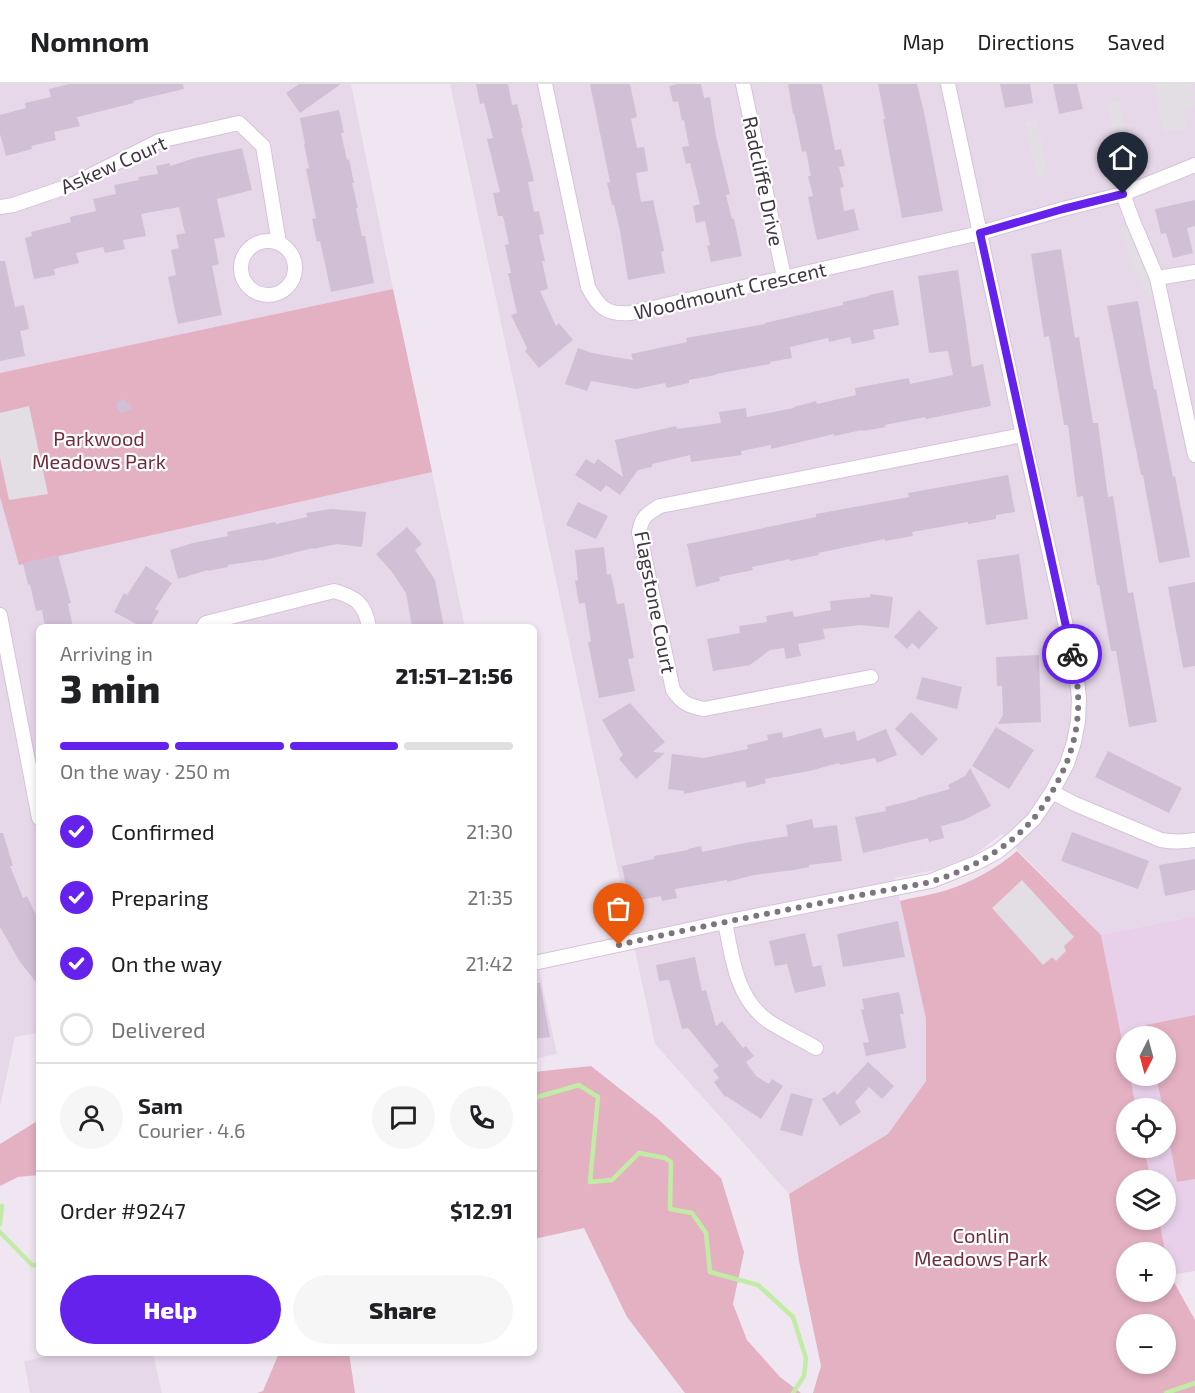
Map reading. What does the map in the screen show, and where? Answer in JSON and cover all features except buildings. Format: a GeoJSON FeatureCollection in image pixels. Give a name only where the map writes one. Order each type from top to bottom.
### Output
{"type":"FeatureCollection","features":[{"type":"Feature","properties":{"kind":"street","name":"Woodmount Crescent"},"geometry":{"type":"LineString","coordinates":[[545,84],[588,287],[596,302],[606,310],[618,314],[631,313],[980,233],[1123,194],[1195,165]]}},
{"type":"Feature","properties":{"kind":"street","name":"Radcliffe Drive"},"geometry":{"type":"LineString","coordinates":[[743,84],[784,278]]}},
{"type":"Feature","properties":{"kind":"street"},"geometry":{"type":"LineString","coordinates":[[537,962],[931,881],[997,852],[1014,838],[1034,819],[1067,764],[1074,742],[1077,721],[1079,698],[1076,671],[948,84]]}},
{"type":"Feature","properties":{"kind":"street","name":"Askew Court"},"geometry":{"type":"LineString","coordinates":[[0,207],[14,205],[72,185],[159,141],[240,123],[263,146],[279,243],[287,248],[295,264],[292,282],[286,289],[270,296],[252,291],[242,277],[240,268],[242,259],[253,245],[271,241],[279,243]]}},
{"type":"Feature","properties":{"kind":"street"},"geometry":{"type":"LineString","coordinates":[[1123,194],[1157,278],[1195,455]]}},
{"type":"Feature","properties":{"kind":"street"},"geometry":{"type":"LineString","coordinates":[[1157,278],[1195,272]]}},
{"type":"Feature","properties":{"kind":"street","name":"Flagstone Court"},"geometry":{"type":"LineString","coordinates":[[871,677],[704,709],[691,707],[680,700],[673,690],[639,532],[641,521],[648,513],[660,506],[1023,435]]}},
{"type":"Feature","properties":{"kind":"street"},"geometry":{"type":"LineString","coordinates":[[205,624],[334,591],[348,595],[360,604],[369,624]]}},
{"type":"Feature","properties":{"kind":"street"},"geometry":{"type":"LineString","coordinates":[[0,615],[5,666],[36,805]]}},
{"type":"Feature","properties":{"kind":"street"},"geometry":{"type":"LineString","coordinates":[[1052,792],[1161,840],[1179,842],[1195,840]]}},
{"type":"Feature","properties":{"kind":"street"},"geometry":{"type":"LineString","coordinates":[[725,922],[733,961],[746,999],[768,1021],[816,1048]]}},
{"type":"Feature","properties":{"kind":"shaded area"},"geometry":{"type":"Polygon","coordinates":[[[0,84],[351,84],[464,624],[36,624],[36,1034],[15,1037],[0,1107],[0,84]]]}},
{"type":"Feature","properties":{"kind":"shaded area"},"geometry":{"type":"Polygon","coordinates":[[[450,84],[1195,84],[1195,916],[1101,935],[1002,834],[974,855],[935,870],[895,878],[926,1019],[926,1081],[888,1134],[789,1194],[655,1044],[450,84]]]}},
{"type":"Feature","properties":{"kind":"shaded area"},"geometry":{"type":"Polygon","coordinates":[[[1154,84],[1192,84],[1195,107],[1183,110],[1187,128],[1163,132],[1154,84]]]}},
{"type":"Feature","properties":{"kind":"shaded area"},"geometry":{"type":"Polygon","coordinates":[[[1119,102],[1128,150],[1117,152],[1107,104],[1119,102]]]}},
{"type":"Feature","properties":{"kind":"shaded area"},"geometry":{"type":"Polygon","coordinates":[[[1037,120],[1048,176],[1037,178],[1025,122],[1037,120]]]}},
{"type":"Feature","properties":{"kind":"shaded area"},"geometry":{"type":"Polygon","coordinates":[[[1128,225],[1158,294],[1148,298],[1118,229],[1128,225]]]}},
{"type":"Feature","properties":{"kind":"shaded area"},"geometry":{"type":"Polygon","coordinates":[[[29,406],[48,494],[9,500],[0,458],[0,413],[29,406]]]}},
{"type":"Feature","properties":{"kind":"shaded area"},"geometry":{"type":"Polygon","coordinates":[[[1022,880],[1074,937],[1064,946],[1066,951],[1056,961],[1051,958],[1043,965],[992,908],[1022,880]]]}},
{"type":"Feature","properties":{"kind":"shaded area"},"geometry":{"type":"Polygon","coordinates":[[[1195,916],[1195,1271],[1176,1274],[1176,1242],[1163,1242],[1161,1230],[1176,1230],[1176,1170],[1149,1170],[1146,1158],[1176,1158],[1176,1098],[1134,1098],[1132,1086],[1176,1086],[1176,1026],[1119,1026],[1101,935],[1195,916]]]}},
{"type":"Feature","properties":{"kind":"shaded area"},"geometry":{"type":"Polygon","coordinates":[[[537,961],[557,1054],[537,1058],[537,961]]]}},
{"type":"Feature","properties":{"kind":"shaded area"},"geometry":{"type":"Polygon","coordinates":[[[48,1356],[154,1356],[162,1393],[30,1393],[24,1361],[48,1356]]]}},
{"type":"Feature","properties":{"kind":"green space","name":"Parkwood Meadows Park"},"geometry":{"type":"Polygon","coordinates":[[[393,289],[432,472],[19,565],[0,497],[0,373],[393,289]]]}},
{"type":"Feature","properties":{"kind":"green space","name":"Conlin Meadows Park"},"geometry":{"type":"Polygon","coordinates":[[[1017,851],[1101,935],[1119,1026],[1116,1026],[1116,1086],[1132,1086],[1134,1098],[1116,1098],[1116,1158],[1146,1158],[1149,1170],[1116,1170],[1116,1230],[1161,1230],[1163,1242],[1116,1242],[1116,1302],[1176,1302],[1176,1286],[1195,1320],[1195,1393],[813,1393],[821,1366],[799,1261],[789,1194],[888,1134],[926,1081],[926,1019],[900,901],[956,887],[1001,863],[1017,851]]]}},
{"type":"Feature","properties":{"kind":"green space"},"geometry":{"type":"Polygon","coordinates":[[[1195,1015],[1195,1179],[1177,1182],[1173,1158],[1176,1158],[1176,1098],[1161,1098],[1158,1086],[1176,1086],[1176,1026],[1146,1025],[1195,1015]]]}},
{"type":"Feature","properties":{"kind":"green space"},"geometry":{"type":"Polygon","coordinates":[[[591,1066],[657,1118],[721,1178],[744,1252],[733,1304],[747,1340],[780,1377],[801,1393],[685,1393],[627,1317],[584,1228],[537,1238],[537,1072],[591,1066]]]}},
{"type":"Feature","properties":{"kind":"green space"},"geometry":{"type":"Polygon","coordinates":[[[36,1122],[36,1175],[18,1177],[0,1186],[0,1144],[36,1122]]]}},
{"type":"Feature","properties":{"kind":"green space"},"geometry":{"type":"Polygon","coordinates":[[[278,1356],[349,1356],[355,1393],[257,1393],[263,1391],[278,1356]]]}},
{"type":"Feature","properties":{"kind":"waterway"},"geometry":{"type":"LineString","coordinates":[[537,1097],[579,1085],[598,1097],[590,1182],[612,1180],[639,1153],[665,1158],[671,1162],[670,1209],[692,1213],[706,1233],[710,1272],[758,1285],[793,1317],[806,1358],[804,1376],[793,1393]]}},
{"type":"Feature","properties":{"kind":"waterway"},"geometry":{"type":"LineString","coordinates":[[0,1206],[2,1206],[0,1224]]}},
{"type":"Feature","properties":{"kind":"waterway"},"geometry":{"type":"LineString","coordinates":[[0,1232],[32,1265],[36,1266]]}},
{"type":"Feature","properties":{"kind":"waterway"},"geometry":{"type":"LineString","coordinates":[[1166,1393],[1195,1383]]}},
{"type":"Feature","properties":{"kind":"way so far"},"geometry":{"type":"LineString","coordinates":[[619,945],[931,881],[997,852],[1034,819],[1067,764],[1074,742],[1079,698],[1072,654]]}},
{"type":"Feature","properties":{"kind":"route"},"geometry":{"type":"LineString","coordinates":[[1072,654],[980,233],[1123,194]]}}]}
